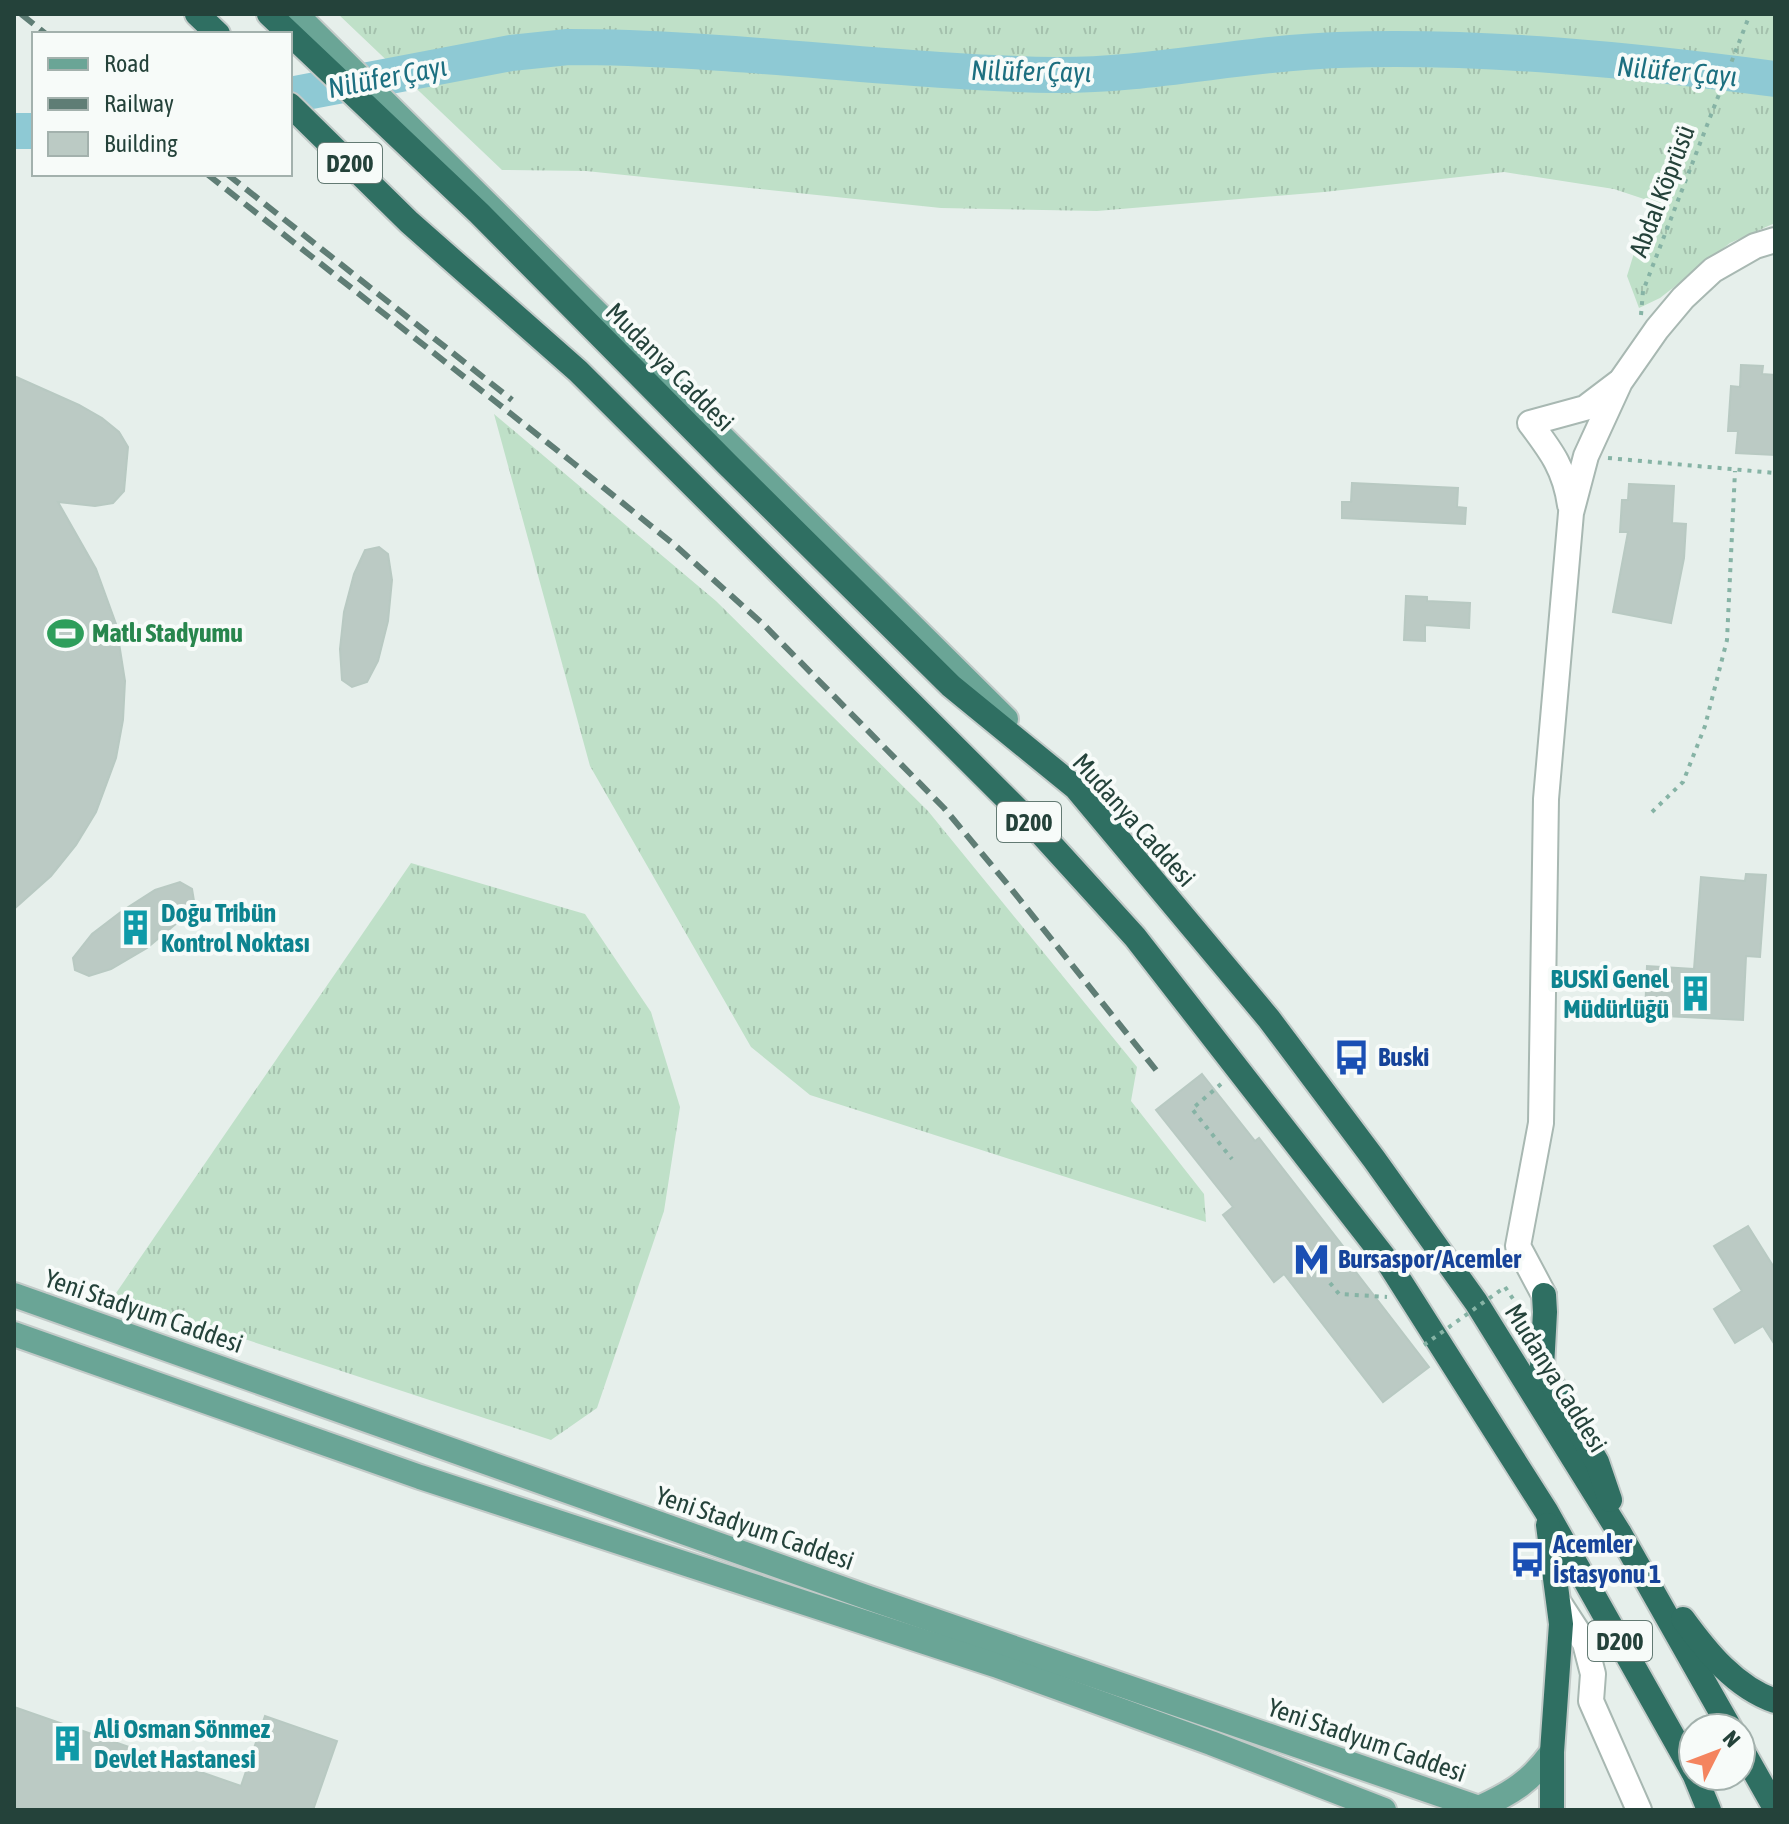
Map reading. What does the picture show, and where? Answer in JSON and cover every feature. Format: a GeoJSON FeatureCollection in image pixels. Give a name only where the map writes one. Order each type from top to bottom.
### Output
{"type":"FeatureCollection","features":[{"type":"Feature","properties":{"kind":"highway","name":"Mudanya Caddesi"},"geometry":{"type":"LineString","coordinates":[[269,14],[289,32]]}},
{"type":"Feature","properties":{"kind":"highway"},"geometry":{"type":"LineString","coordinates":[[286,14],[483,208]]}},
{"type":"Feature","properties":{"kind":"highway","name":"Mudanya Caddesi"},"geometry":{"type":"LineString","coordinates":[[292,35],[483,208],[716,453],[951,686],[1076,788],[1269,1019],[1476,1302],[1618,1531],[1721,1712]]}},
{"type":"Feature","properties":{"kind":"highway","name":"D200"},"geometry":{"type":"LineString","coordinates":[[292,107],[409,222],[578,371],[1031,823],[1135,937],[1388,1262],[1546,1511],[1677,1744]]}},
{"type":"Feature","properties":{"kind":"highway"},"geometry":{"type":"LineString","coordinates":[[1544,1295],[1542,1367],[1597,1462],[1618,1531],[1705,1649],[1728,1672],[1763,1697],[1775,1701]]}},
{"type":"Feature","properties":{"kind":"highway"},"geometry":{"type":"LineString","coordinates":[[1546,1511],[1561,1637],[1552,1752],[1552,1810]]}},
{"type":"Feature","properties":{"kind":"highway"},"geometry":{"type":"LineString","coordinates":[[1757,1776],[1775,1808]]}},
{"type":"Feature","properties":{"kind":"main road"},"geometry":{"type":"LineString","coordinates":[[296,14],[483,208]]}},
{"type":"Feature","properties":{"kind":"main road","name":"Yeni Stadyum Caddesi"},"geometry":{"type":"LineString","coordinates":[[14,1295],[869,1598],[1482,1809]]}},
{"type":"Feature","properties":{"kind":"main road","name":"Yeni Stadyum Caddesi"},"geometry":{"type":"LineString","coordinates":[[14,1334],[420,1477],[995,1665],[1384,1810]]}},
{"type":"Feature","properties":{"kind":"main road"},"geometry":{"type":"LineString","coordinates":[[1482,1809],[1537,1774],[1552,1752]]}},
{"type":"Feature","properties":{"kind":"street"},"geometry":{"type":"LineString","coordinates":[[1544,1295],[1518,1246],[1541,1123],[1546,799],[1571,513],[1586,456],[1620,382],[1657,329],[1683,298],[1713,270],[1755,246],[1775,240]]}},
{"type":"Feature","properties":{"kind":"street"},"geometry":{"type":"LineString","coordinates":[[1571,513],[1567,480],[1553,453],[1530,423],[1585,408],[1620,382]]}},
{"type":"Feature","properties":{"kind":"street"},"geometry":{"type":"LineString","coordinates":[[1559,1603],[1585,1643],[1593,1674],[1591,1701],[1639,1810]]}},
{"type":"Feature","properties":{"kind":"path","name":"Abdal Köprüsü"},"geometry":{"type":"LineString","coordinates":[[1643,291],[1750,14]]}},
{"type":"Feature","properties":{"kind":"path"},"geometry":{"type":"LineString","coordinates":[[1586,456],[1775,473]]}},
{"type":"Feature","properties":{"kind":"path"},"geometry":{"type":"LineString","coordinates":[[1652,812],[1683,782],[1705,726],[1727,640],[1735,471]]}},
{"type":"Feature","properties":{"kind":"path"},"geometry":{"type":"LineString","coordinates":[[1232,1159],[1192,1109],[1238,1068]]}},
{"type":"Feature","properties":{"kind":"path"},"geometry":{"type":"LineString","coordinates":[[1330,1283],[1339,1294],[1391,1297]]}},
{"type":"Feature","properties":{"kind":"path"},"geometry":{"type":"LineString","coordinates":[[1424,1345],[1505,1287],[1522,1312]]}},
{"type":"Feature","properties":{"kind":"green space"},"geometry":{"type":"Polygon","coordinates":[[[338,14],[1775,14],[1775,223],[1730,243],[1660,298],[1639,308],[1627,276],[1650,201],[1614,189],[1504,172],[1324,192],[1097,211],[941,208],[586,171],[502,170],[338,14]]]}},
{"type":"Feature","properties":{"kind":"green space"},"geometry":{"type":"Polygon","coordinates":[[[494,414],[716,601],[928,811],[1137,1067],[1131,1101],[1204,1194],[1206,1222],[810,1095],[751,1047],[590,766],[494,414]]]}},
{"type":"Feature","properties":{"kind":"green space"},"geometry":{"type":"Polygon","coordinates":[[[411,863],[585,914],[651,1012],[680,1107],[664,1211],[597,1408],[551,1440],[114,1296],[411,863]]]}},
{"type":"Feature","properties":{"kind":"building"},"geometry":{"type":"Polygon","coordinates":[[[1741,365],[1763,366],[1762,374],[1775,375],[1775,455],[1736,453],[1738,431],[1728,431],[1731,386],[1740,387],[1741,365]]]}},
{"type":"Feature","properties":{"kind":"building","name":"Matlı Stadyumu"},"geometry":{"type":"Polygon","coordinates":[[[14,376],[102,418],[119,432],[128,447],[124,491],[113,503],[95,506],[58,502],[96,569],[116,624],[125,681],[123,720],[116,758],[96,812],[76,845],[51,876],[14,909],[14,376]]]}},
{"type":"Feature","properties":{"kind":"building"},"geometry":{"type":"Polygon","coordinates":[[[1352,483],[1458,488],[1457,507],[1466,508],[1465,524],[1342,518],[1342,502],[1351,502],[1352,483]]]}},
{"type":"Feature","properties":{"kind":"building"},"geometry":{"type":"Polygon","coordinates":[[[1629,484],[1674,486],[1672,523],[1686,524],[1684,558],[1671,623],[1613,612],[1628,532],[1620,532],[1622,500],[1628,500],[1629,484]]]}},
{"type":"Feature","properties":{"kind":"building"},"geometry":{"type":"Polygon","coordinates":[[[379,547],[388,554],[392,580],[388,621],[378,661],[367,682],[352,687],[342,680],[340,649],[344,612],[354,574],[365,550],[379,547]]]}},
{"type":"Feature","properties":{"kind":"building"},"geometry":{"type":"Polygon","coordinates":[[[1406,596],[1427,597],[1427,601],[1470,603],[1469,628],[1425,625],[1425,641],[1404,640],[1406,596]]]}},
{"type":"Feature","properties":{"kind":"building"},"geometry":{"type":"Polygon","coordinates":[[[1746,874],[1766,875],[1760,957],[1746,956],[1743,1020],[1645,1015],[1647,966],[1694,969],[1701,877],[1745,881],[1746,874]]]}},
{"type":"Feature","properties":{"kind":"building","name":"Doğu Tribün Kontrol Noktası"},"geometry":{"type":"Polygon","coordinates":[[[180,882],[192,889],[194,901],[178,922],[147,948],[111,969],[89,976],[75,970],[73,958],[92,934],[155,890],[180,882]]]}},
{"type":"Feature","properties":{"kind":"building"},"geometry":{"type":"Polygon","coordinates":[[[1202,1074],[1255,1141],[1259,1138],[1356,1263],[1352,1267],[1429,1367],[1383,1402],[1284,1274],[1274,1282],[1223,1215],[1233,1207],[1156,1110],[1202,1074]]]}},
{"type":"Feature","properties":{"kind":"building"},"geometry":{"type":"Polygon","coordinates":[[[1748,1226],[1775,1269],[1775,1345],[1763,1326],[1735,1343],[1714,1309],[1742,1291],[1714,1246],[1748,1226]]]}},
{"type":"Feature","properties":{"kind":"building","name":"Ali Osman Sönmez Devlet Hastanesi"},"geometry":{"type":"Polygon","coordinates":[[[14,1707],[241,1786],[265,1716],[337,1741],[313,1810],[14,1810],[14,1707]]]}},
{"type":"Feature","properties":{"kind":"waterway","name":"Nilüfer Çayı"},"geometry":{"type":"LineString","coordinates":[[292,95],[511,53],[568,47],[689,51],[1054,75],[1125,72],[1302,52],[1447,50],[1612,60],[1775,79]]}},
{"type":"Feature","properties":{"kind":"waterway","name":"Nilüfer Çayı"},"geometry":{"type":"LineString","coordinates":[[14,131],[32,131]]}},
{"type":"Feature","properties":{"kind":"railway"},"geometry":{"type":"LineString","coordinates":[[21,14],[44,32]]}},
{"type":"Feature","properties":{"kind":"railway"},"geometry":{"type":"LineString","coordinates":[[210,176],[677,547],[764,625],[944,808],[1156,1070]]}},
{"type":"Feature","properties":{"kind":"railway"},"geometry":{"type":"LineString","coordinates":[[230,176],[512,400]]}},
{"type":"Feature","properties":{"kind":"place","name":"Matlı Stadyumu"},"geometry":{"type":"Point","coordinates":[66,633]}},
{"type":"Feature","properties":{"kind":"place","name":"Doğu Tribün Kontrol Noktası"},"geometry":{"type":"Point","coordinates":[135,928]}},
{"type":"Feature","properties":{"kind":"place","name":"BUSKİ Genel Müdürlüğü"},"geometry":{"type":"Point","coordinates":[1695,994]}},
{"type":"Feature","properties":{"kind":"place","name":"Buski"},"geometry":{"type":"Point","coordinates":[1352,1057]}},
{"type":"Feature","properties":{"kind":"place","name":"Bursaspor/Acemler"},"geometry":{"type":"Point","coordinates":[1312,1259]}},
{"type":"Feature","properties":{"kind":"place","name":"Acemler İstasyonu 1"},"geometry":{"type":"Point","coordinates":[1527,1559]}},
{"type":"Feature","properties":{"kind":"place","name":"Ali Osman Sönmez Devlet Hastanesi"},"geometry":{"type":"Point","coordinates":[68,1744]}}]}
